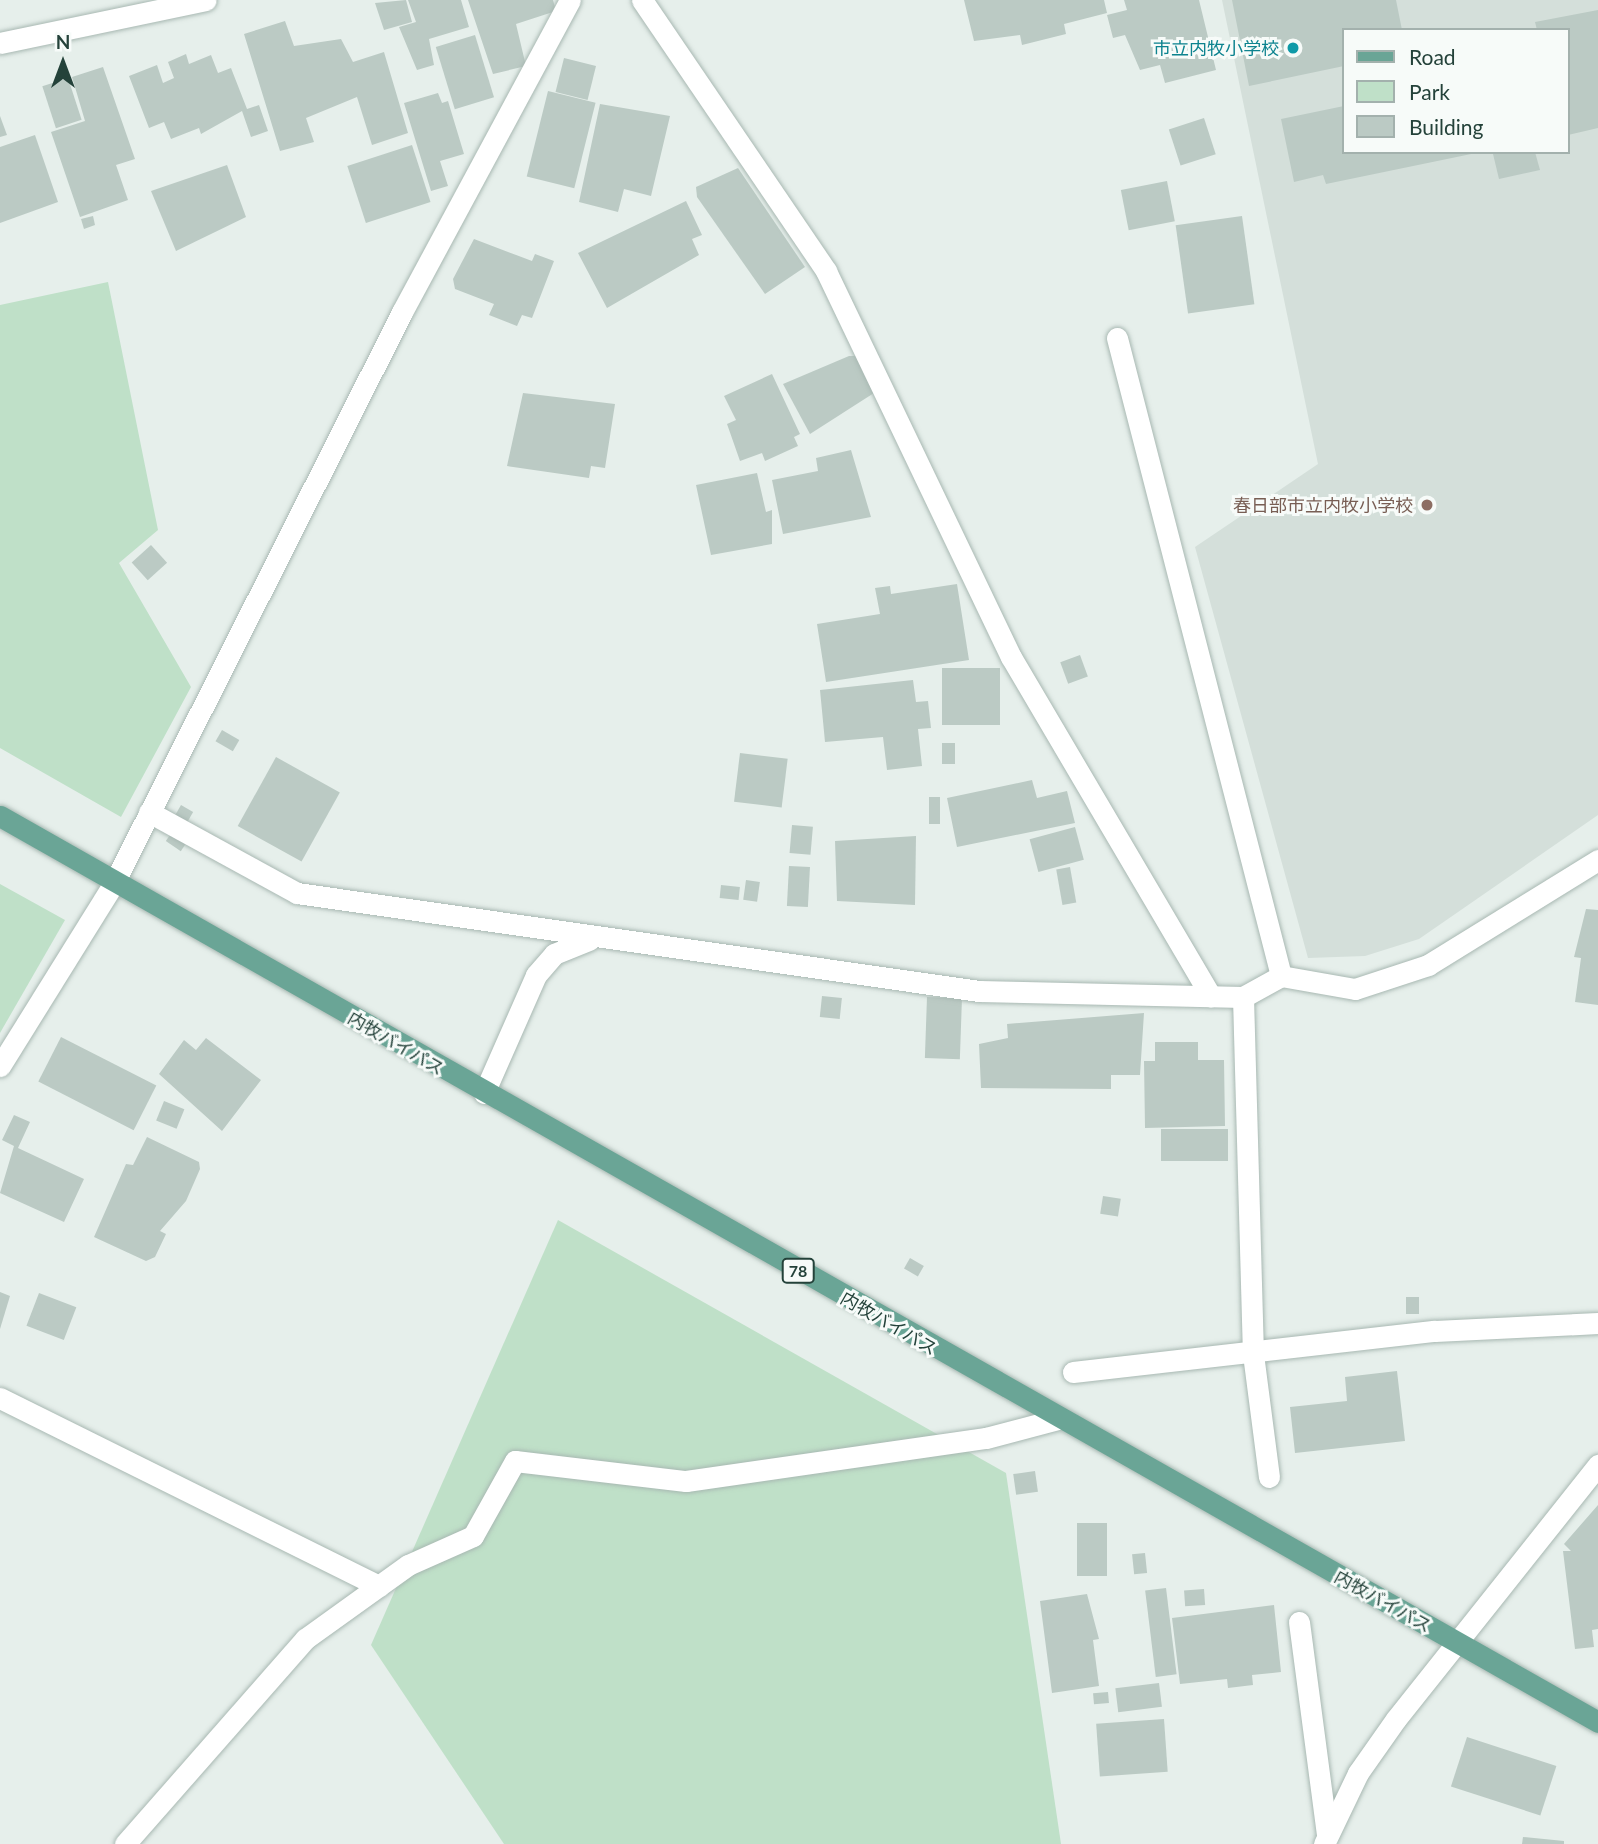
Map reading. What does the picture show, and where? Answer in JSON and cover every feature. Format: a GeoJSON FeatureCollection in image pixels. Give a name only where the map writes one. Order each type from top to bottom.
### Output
{"type":"FeatureCollection","features":[{"type":"Feature","properties":{"kind":"main road","name":"内牧バイパス"},"geometry":{"type":"LineString","coordinates":[[0,816],[1058,1419],[1598,1721]]}},
{"type":"Feature","properties":{"kind":"street"},"geometry":{"type":"LineString","coordinates":[[0,43],[206,0]]}},
{"type":"Feature","properties":{"kind":"street"},"geometry":{"type":"LineString","coordinates":[[0,1066],[114,881],[396,324],[570,0]]}},
{"type":"Feature","properties":{"kind":"street"},"geometry":{"type":"LineString","coordinates":[[642,0],[826,271],[1011,657],[1211,996]]}},
{"type":"Feature","properties":{"kind":"street"},"geometry":{"type":"LineString","coordinates":[[1117,338],[1281,976]]}},
{"type":"Feature","properties":{"kind":"street"},"geometry":{"type":"LineString","coordinates":[[149,812],[297,893],[591,939],[978,991],[1243,997],[1281,976],[1355,989],[1428,965],[1598,860]]}},
{"type":"Feature","properties":{"kind":"street"},"geometry":{"type":"LineString","coordinates":[[484,1093],[536,975],[554,954],[591,939]]}},
{"type":"Feature","properties":{"kind":"street"},"geometry":{"type":"LineString","coordinates":[[1243,997],[1254,1354],[1269,1477]]}},
{"type":"Feature","properties":{"kind":"street"},"geometry":{"type":"LineString","coordinates":[[1073,1372],[1254,1354],[1435,1331],[1598,1323]]}},
{"type":"Feature","properties":{"kind":"street"},"geometry":{"type":"LineString","coordinates":[[0,1398],[379,1586]]}},
{"type":"Feature","properties":{"kind":"street"},"geometry":{"type":"LineString","coordinates":[[125,1844],[269,1675],[305,1639],[408,1564],[473,1536],[515,1461],[686,1481],[986,1438],[1058,1419]]}},
{"type":"Feature","properties":{"kind":"street"},"geometry":{"type":"LineString","coordinates":[[1325,1840],[1358,1773],[1598,1465]]}},
{"type":"Feature","properties":{"kind":"street"},"geometry":{"type":"LineString","coordinates":[[1298,1622],[1325,1840]]}},
{"type":"Feature","properties":{"kind":"shaded area","name":"春日部市立内牧小学校"},"geometry":{"type":"Polygon","coordinates":[[[1222,0],[1598,0],[1598,815],[1419,939],[1365,956],[1308,958],[1195,547],[1318,464],[1222,0]]]}},
{"type":"Feature","properties":{"kind":"green space"},"geometry":{"type":"Polygon","coordinates":[[[108,282],[158,530],[119,563],[191,687],[121,817],[0,748],[0,305],[108,282]]]}},
{"type":"Feature","properties":{"kind":"green space"},"geometry":{"type":"Polygon","coordinates":[[[0,884],[65,920],[0,1033],[0,884]]]}},
{"type":"Feature","properties":{"kind":"green space"},"geometry":{"type":"Polygon","coordinates":[[[558,1220],[1006,1473],[1061,1844],[504,1844],[371,1645],[558,1220]]]}},
{"type":"Feature","properties":{"kind":"building"},"geometry":{"type":"Polygon","coordinates":[[[406,0],[412,22],[384,30],[375,3],[406,0]]]}},
{"type":"Feature","properties":{"kind":"building"},"geometry":{"type":"Polygon","coordinates":[[[408,0],[461,0],[469,27],[429,39],[434,65],[417,70],[399,27],[416,22],[408,0]]]}},
{"type":"Feature","properties":{"kind":"building"},"geometry":{"type":"Polygon","coordinates":[[[468,0],[553,0],[556,11],[516,24],[526,66],[493,74],[468,0]]]}},
{"type":"Feature","properties":{"kind":"building"},"geometry":{"type":"Polygon","coordinates":[[[964,0],[1104,0],[1107,13],[1064,24],[1066,34],[1022,45],[1020,35],[974,41],[964,0]]]}},
{"type":"Feature","properties":{"kind":"building"},"geometry":{"type":"Polygon","coordinates":[[[1124,0],[1199,0],[1216,70],[1165,83],[1160,65],[1140,70],[1125,35],[1113,38],[1107,15],[1127,10],[1124,0]]]}},
{"type":"Feature","properties":{"kind":"building","name":"市立内牧小学校"},"geometry":{"type":"Polygon","coordinates":[[[1232,0],[1396,0],[1402,28],[1342,28],[1342,66],[1249,86],[1232,0]]]}},
{"type":"Feature","properties":{"kind":"building"},"geometry":{"type":"Polygon","coordinates":[[[1598,10],[1598,128],[1570,135],[1570,28],[1536,28],[1535,22],[1598,10]]]}},
{"type":"Feature","properties":{"kind":"building"},"geometry":{"type":"Polygon","coordinates":[[[285,21],[294,46],[341,39],[353,62],[384,52],[408,133],[372,145],[357,97],[306,118],[314,142],[280,151],[244,34],[285,21]]]}},
{"type":"Feature","properties":{"kind":"building"},"geometry":{"type":"Polygon","coordinates":[[[475,35],[494,97],[455,109],[436,47],[475,35]]]}},
{"type":"Feature","properties":{"kind":"building"},"geometry":{"type":"Polygon","coordinates":[[[186,54],[189,64],[211,55],[218,73],[231,68],[247,109],[259,105],[268,131],[251,137],[242,111],[201,134],[199,128],[171,139],[164,122],[149,128],[129,76],[157,65],[163,83],[174,78],[168,62],[186,54]]]}},
{"type":"Feature","properties":{"kind":"building"},"geometry":{"type":"Polygon","coordinates":[[[564,58],[596,66],[588,100],[556,92],[564,58]]]}},
{"type":"Feature","properties":{"kind":"building"},"geometry":{"type":"Polygon","coordinates":[[[103,67],[135,159],[116,165],[128,200],[80,217],[51,132],[85,121],[72,77],[103,67]]]}},
{"type":"Feature","properties":{"kind":"building"},"geometry":{"type":"Polygon","coordinates":[[[68,78],[82,120],[56,128],[42,86],[68,78]]]}},
{"type":"Feature","properties":{"kind":"building"},"geometry":{"type":"Polygon","coordinates":[[[548,91],[596,103],[574,188],[527,176],[548,91]]]}},
{"type":"Feature","properties":{"kind":"building"},"geometry":{"type":"Polygon","coordinates":[[[438,93],[442,103],[448,101],[464,154],[440,161],[448,186],[431,191],[404,103],[438,93]]]}},
{"type":"Feature","properties":{"kind":"building"},"geometry":{"type":"Polygon","coordinates":[[[600,104],[670,116],[651,196],[624,189],[618,212],[579,202],[600,104]]]}},
{"type":"Feature","properties":{"kind":"building"},"geometry":{"type":"Polygon","coordinates":[[[1342,106],[1342,154],[1471,154],[1326,184],[1323,175],[1294,182],[1281,119],[1342,106]]]}},
{"type":"Feature","properties":{"kind":"building"},"geometry":{"type":"Polygon","coordinates":[[[0,116],[7,135],[0,137],[0,116]]]}},
{"type":"Feature","properties":{"kind":"building"},"geometry":{"type":"Polygon","coordinates":[[[1204,118],[1216,154],[1181,166],[1169,129],[1204,118]]]}},
{"type":"Feature","properties":{"kind":"building"},"geometry":{"type":"Polygon","coordinates":[[[35,135],[58,202],[0,223],[0,147],[35,135]]]}},
{"type":"Feature","properties":{"kind":"building"},"geometry":{"type":"Polygon","coordinates":[[[412,145],[431,202],[366,223],[347,166],[412,145]]]}},
{"type":"Feature","properties":{"kind":"building"},"geometry":{"type":"Polygon","coordinates":[[[1493,154],[1536,154],[1540,170],[1499,179],[1493,154]]]}},
{"type":"Feature","properties":{"kind":"building"},"geometry":{"type":"Polygon","coordinates":[[[227,165],[246,217],[176,251],[151,191],[227,165]]]}},
{"type":"Feature","properties":{"kind":"building"},"geometry":{"type":"Polygon","coordinates":[[[738,168],[805,267],[765,294],[697,197],[696,187],[738,168]]]}},
{"type":"Feature","properties":{"kind":"building"},"geometry":{"type":"Polygon","coordinates":[[[1167,181],[1175,221],[1129,230],[1121,190],[1167,181]]]}},
{"type":"Feature","properties":{"kind":"building"},"geometry":{"type":"Polygon","coordinates":[[[686,201],[702,235],[692,239],[699,255],[607,308],[578,253],[686,201]]]}},
{"type":"Feature","properties":{"kind":"building"},"geometry":{"type":"Polygon","coordinates":[[[93,216],[95,225],[84,229],[81,219],[93,216]]]}},
{"type":"Feature","properties":{"kind":"building"},"geometry":{"type":"Polygon","coordinates":[[[1242,216],[1254,304],[1188,313],[1176,225],[1242,216]]]}},
{"type":"Feature","properties":{"kind":"building"},"geometry":{"type":"Polygon","coordinates":[[[474,239],[532,261],[535,254],[554,261],[532,318],[522,315],[517,326],[489,315],[494,304],[455,289],[453,279],[474,239]]]}},
{"type":"Feature","properties":{"kind":"building"},"geometry":{"type":"Polygon","coordinates":[[[849,356],[859,356],[874,393],[810,434],[783,384],[849,356]]]}},
{"type":"Feature","properties":{"kind":"building"},"geometry":{"type":"Polygon","coordinates":[[[772,374],[800,434],[794,437],[798,446],[765,461],[762,453],[740,461],[727,424],[736,420],[724,396],[772,374]]]}},
{"type":"Feature","properties":{"kind":"building"},"geometry":{"type":"Polygon","coordinates":[[[523,393],[615,404],[605,468],[591,466],[589,478],[507,466],[523,393]]]}},
{"type":"Feature","properties":{"kind":"building"},"geometry":{"type":"Polygon","coordinates":[[[851,450],[871,517],[783,534],[772,480],[818,471],[816,458],[851,450]]]}},
{"type":"Feature","properties":{"kind":"building"},"geometry":{"type":"Polygon","coordinates":[[[757,473],[766,512],[772,510],[772,544],[711,555],[696,485],[757,473]]]}},
{"type":"Feature","properties":{"kind":"building"},"geometry":{"type":"Polygon","coordinates":[[[151,545],[167,563],[148,580],[132,562],[151,545]]]}},
{"type":"Feature","properties":{"kind":"building"},"geometry":{"type":"Polygon","coordinates":[[[957,584],[969,660],[826,682],[817,624],[880,614],[875,588],[890,586],[891,594],[957,584]]]}},
{"type":"Feature","properties":{"kind":"building"},"geometry":{"type":"Polygon","coordinates":[[[1080,655],[1088,677],[1068,684],[1060,662],[1080,655]]]}},
{"type":"Feature","properties":{"kind":"building"},"geometry":{"type":"Polygon","coordinates":[[[942,668],[1000,668],[1000,725],[942,725],[942,668]]]}},
{"type":"Feature","properties":{"kind":"building"},"geometry":{"type":"Polygon","coordinates":[[[913,680],[916,702],[928,701],[931,728],[918,729],[922,766],[887,770],[883,737],[825,742],[820,690],[913,680]]]}},
{"type":"Feature","properties":{"kind":"building"},"geometry":{"type":"Polygon","coordinates":[[[222,730],[239,740],[233,751],[216,741],[222,730]]]}},
{"type":"Feature","properties":{"kind":"building"},"geometry":{"type":"Polygon","coordinates":[[[942,743],[955,743],[955,764],[942,764],[942,743]]]}},
{"type":"Feature","properties":{"kind":"building"},"geometry":{"type":"Polygon","coordinates":[[[740,753],[788,759],[782,807],[734,802],[740,753]]]}},
{"type":"Feature","properties":{"kind":"building"},"geometry":{"type":"Polygon","coordinates":[[[276,757],[340,792],[302,861],[238,826],[276,757]]]}},
{"type":"Feature","properties":{"kind":"building"},"geometry":{"type":"Polygon","coordinates":[[[1032,780],[1037,798],[1067,791],[1075,823],[957,847],[947,798],[1032,780]]]}},
{"type":"Feature","properties":{"kind":"building"},"geometry":{"type":"Polygon","coordinates":[[[929,797],[940,797],[940,824],[929,824],[929,797]]]}},
{"type":"Feature","properties":{"kind":"building"},"geometry":{"type":"Polygon","coordinates":[[[181,805],[193,812],[181,834],[168,827],[181,805]]]}},
{"type":"Feature","properties":{"kind":"building"},"geometry":{"type":"Polygon","coordinates":[[[792,825],[813,827],[810,855],[790,853],[792,825]]]}},
{"type":"Feature","properties":{"kind":"building"},"geometry":{"type":"Polygon","coordinates":[[[1075,827],[1084,860],[1038,872],[1030,839],[1075,827]]]}},
{"type":"Feature","properties":{"kind":"building"},"geometry":{"type":"Polygon","coordinates":[[[172,832],[187,842],[181,851],[166,841],[172,832]]]}},
{"type":"Feature","properties":{"kind":"building"},"geometry":{"type":"Polygon","coordinates":[[[916,836],[915,905],[837,901],[835,841],[916,836]]]}},
{"type":"Feature","properties":{"kind":"building"},"geometry":{"type":"Polygon","coordinates":[[[789,866],[810,867],[808,907],[787,906],[789,866]]]}},
{"type":"Feature","properties":{"kind":"building"},"geometry":{"type":"Polygon","coordinates":[[[1070,867],[1076,902],[1062,905],[1056,869],[1070,867]]]}},
{"type":"Feature","properties":{"kind":"building"},"geometry":{"type":"Polygon","coordinates":[[[746,880],[760,882],[757,902],[743,900],[746,880]]]}},
{"type":"Feature","properties":{"kind":"building"},"geometry":{"type":"Polygon","coordinates":[[[721,885],[740,887],[739,900],[720,898],[721,885]]]}},
{"type":"Feature","properties":{"kind":"building"},"geometry":{"type":"Polygon","coordinates":[[[1586,909],[1598,910],[1598,1005],[1575,1002],[1581,958],[1574,957],[1586,909]]]}},
{"type":"Feature","properties":{"kind":"building"},"geometry":{"type":"Polygon","coordinates":[[[822,996],[842,998],[840,1019],[820,1017],[822,996]]]}},
{"type":"Feature","properties":{"kind":"building"},"geometry":{"type":"Polygon","coordinates":[[[927,997],[962,998],[960,1059],[925,1058],[927,997]]]}},
{"type":"Feature","properties":{"kind":"building"},"geometry":{"type":"Polygon","coordinates":[[[1144,1013],[1140,1075],[1111,1075],[1111,1089],[981,1088],[979,1044],[1008,1038],[1007,1024],[1144,1013]]]}},
{"type":"Feature","properties":{"kind":"building"},"geometry":{"type":"Polygon","coordinates":[[[61,1037],[156,1086],[134,1130],[38,1082],[61,1037]]]}},
{"type":"Feature","properties":{"kind":"building"},"geometry":{"type":"Polygon","coordinates":[[[206,1038],[261,1080],[222,1131],[159,1074],[184,1040],[196,1050],[206,1038]]]}},
{"type":"Feature","properties":{"kind":"building"},"geometry":{"type":"Polygon","coordinates":[[[1155,1042],[1198,1042],[1198,1060],[1224,1060],[1225,1126],[1145,1128],[1144,1061],[1155,1061],[1155,1042]]]}},
{"type":"Feature","properties":{"kind":"building"},"geometry":{"type":"Polygon","coordinates":[[[164,1101],[184,1109],[177,1129],[156,1120],[164,1101]]]}},
{"type":"Feature","properties":{"kind":"building"},"geometry":{"type":"Polygon","coordinates":[[[14,1115],[30,1122],[18,1148],[84,1179],[64,1222],[0,1193],[14,1146],[2,1140],[14,1115]]]}},
{"type":"Feature","properties":{"kind":"building"},"geometry":{"type":"Polygon","coordinates":[[[1161,1129],[1228,1129],[1228,1161],[1161,1161],[1161,1129]]]}},
{"type":"Feature","properties":{"kind":"building"},"geometry":{"type":"Polygon","coordinates":[[[147,1137],[199,1162],[200,1169],[186,1201],[160,1231],[166,1234],[155,1257],[146,1261],[94,1237],[126,1164],[133,1165],[147,1137]]]}},
{"type":"Feature","properties":{"kind":"building"},"geometry":{"type":"Polygon","coordinates":[[[1103,1196],[1121,1199],[1118,1217],[1100,1214],[1103,1196]]]}},
{"type":"Feature","properties":{"kind":"building"},"geometry":{"type":"Polygon","coordinates":[[[910,1258],[924,1266],[918,1276],[904,1268],[910,1258]]]}},
{"type":"Feature","properties":{"kind":"building"},"geometry":{"type":"Polygon","coordinates":[[[0,1292],[10,1296],[0,1329],[0,1292]]]}},
{"type":"Feature","properties":{"kind":"building"},"geometry":{"type":"Polygon","coordinates":[[[39,1293],[76,1307],[64,1340],[26,1326],[39,1293]]]}},
{"type":"Feature","properties":{"kind":"building"},"geometry":{"type":"Polygon","coordinates":[[[1406,1297],[1419,1297],[1419,1314],[1406,1314],[1406,1297]]]}},
{"type":"Feature","properties":{"kind":"building"},"geometry":{"type":"Polygon","coordinates":[[[1397,1371],[1405,1441],[1295,1453],[1290,1407],[1347,1401],[1345,1377],[1397,1371]]]}},
{"type":"Feature","properties":{"kind":"building"},"geometry":{"type":"Polygon","coordinates":[[[1035,1471],[1038,1492],[1016,1495],[1013,1474],[1035,1471]]]}},
{"type":"Feature","properties":{"kind":"building"},"geometry":{"type":"Polygon","coordinates":[[[1598,1505],[1598,1629],[1592,1630],[1594,1647],[1575,1649],[1563,1551],[1571,1551],[1564,1544],[1598,1505]]]}},
{"type":"Feature","properties":{"kind":"building"},"geometry":{"type":"Polygon","coordinates":[[[1077,1523],[1107,1523],[1107,1576],[1077,1576],[1077,1523]]]}},
{"type":"Feature","properties":{"kind":"building"},"geometry":{"type":"Polygon","coordinates":[[[1145,1553],[1147,1573],[1134,1574],[1132,1554],[1145,1553]]]}},
{"type":"Feature","properties":{"kind":"building"},"geometry":{"type":"Polygon","coordinates":[[[1166,1588],[1177,1674],[1156,1677],[1145,1591],[1166,1588]]]}},
{"type":"Feature","properties":{"kind":"building"},"geometry":{"type":"Polygon","coordinates":[[[1204,1589],[1205,1605],[1185,1606],[1184,1590],[1204,1589]]]}},
{"type":"Feature","properties":{"kind":"building"},"geometry":{"type":"Polygon","coordinates":[[[1087,1594],[1099,1639],[1093,1640],[1099,1686],[1052,1693],[1040,1601],[1087,1594]]]}},
{"type":"Feature","properties":{"kind":"building"},"geometry":{"type":"Polygon","coordinates":[[[1274,1605],[1281,1672],[1252,1675],[1253,1685],[1228,1688],[1227,1679],[1180,1684],[1172,1618],[1274,1605]]]}},
{"type":"Feature","properties":{"kind":"building"},"geometry":{"type":"Polygon","coordinates":[[[1159,1683],[1162,1707],[1118,1712],[1115,1688],[1159,1683]]]}},
{"type":"Feature","properties":{"kind":"building"},"geometry":{"type":"Polygon","coordinates":[[[1108,1692],[1109,1703],[1094,1704],[1093,1693],[1108,1692]]]}},
{"type":"Feature","properties":{"kind":"building"},"geometry":{"type":"Polygon","coordinates":[[[1164,1719],[1168,1772],[1100,1777],[1096,1724],[1164,1719]]]}},
{"type":"Feature","properties":{"kind":"building"},"geometry":{"type":"Polygon","coordinates":[[[1467,1737],[1556,1766],[1540,1816],[1451,1786],[1467,1737]]]}},
{"type":"Feature","properties":{"kind":"building"},"geometry":{"type":"Polygon","coordinates":[[[1523,1837],[1564,1841],[1564,1844],[1522,1844],[1523,1837]]]}},
{"type":"Feature","properties":{"kind":"place","name":"市立内牧小学校"},"geometry":{"type":"Point","coordinates":[1293,48]}},
{"type":"Feature","properties":{"kind":"place","name":"春日部市立内牧小学校"},"geometry":{"type":"Point","coordinates":[1427,505]}}]}
